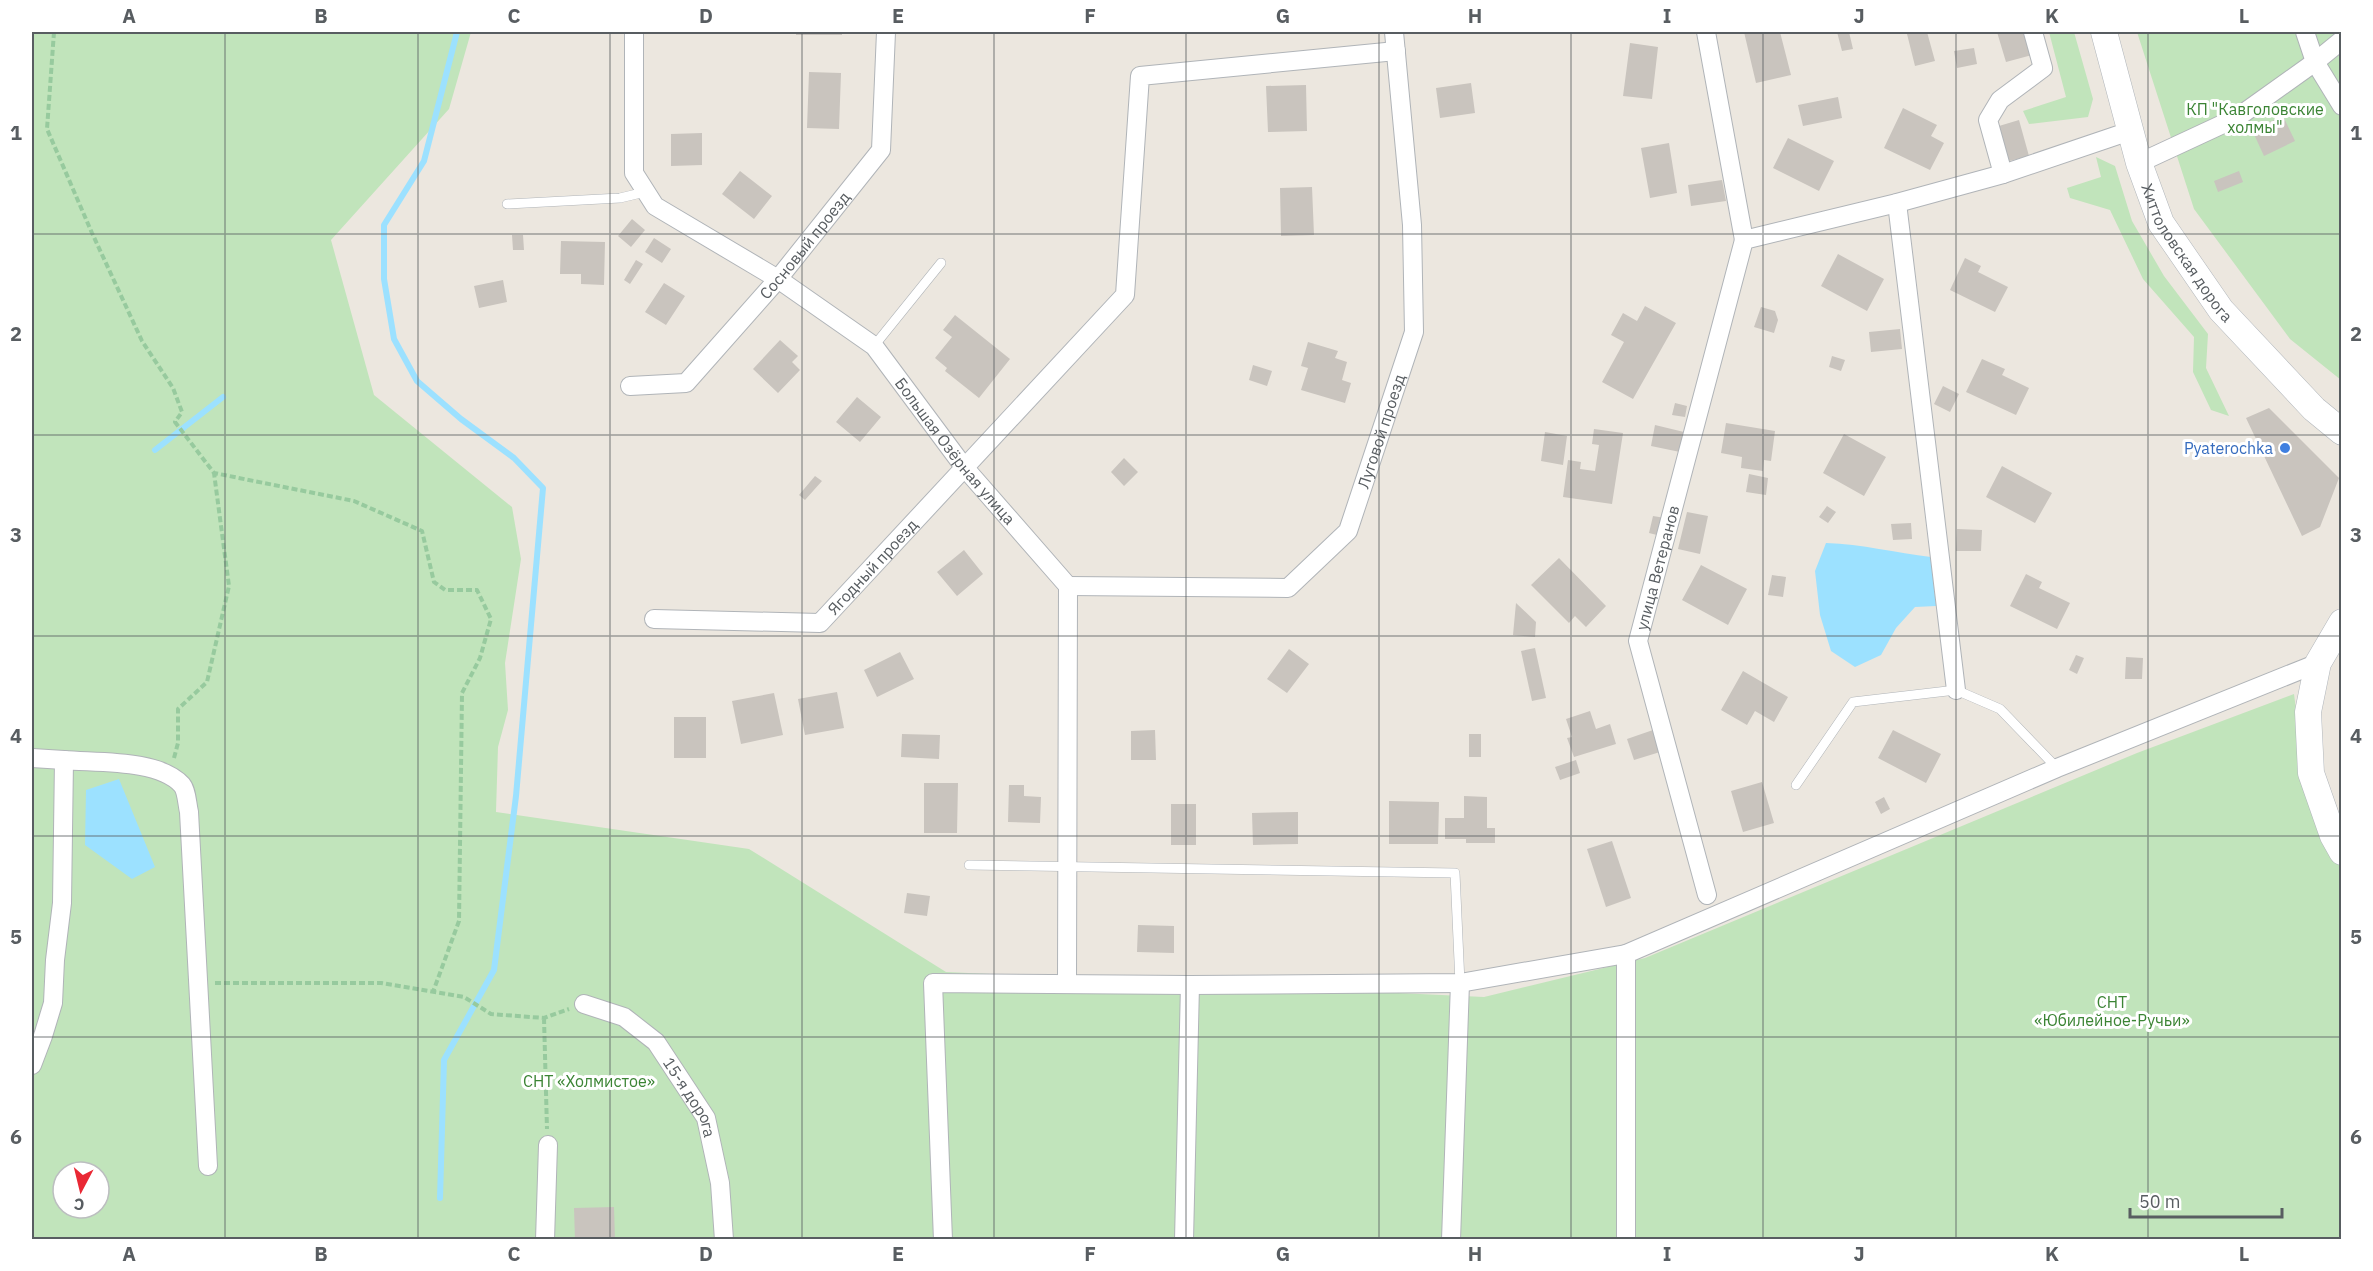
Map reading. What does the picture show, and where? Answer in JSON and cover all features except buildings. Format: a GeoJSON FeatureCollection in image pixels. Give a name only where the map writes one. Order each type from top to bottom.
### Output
{"type":"FeatureCollection","features":[{"type":"Feature","properties":{"kind":"street","name":"Большая Озёрная улица"},"geometry":{"type":"LineString","coordinates":[[634,32],[634,173],[655,206],[778,279],[874,346],[964,467],[1068,586]]}},
{"type":"Feature","properties":{"kind":"street","name":"Сосновый проезд"},"geometry":{"type":"LineString","coordinates":[[630,386],[686,384],[778,279],[881,150],[886,32]]}},
{"type":"Feature","properties":{"kind":"street","name":"Луговой проезд"},"geometry":{"type":"LineString","coordinates":[[1068,586],[1288,588],[1348,531],[1414,332],[1412,225],[1394,32]]}},
{"type":"Feature","properties":{"kind":"street","name":"улица Ветеранов"},"geometry":{"type":"LineString","coordinates":[[1706,32],[1744,240],[1638,641],[1707,895]]}},
{"type":"Feature","properties":{"kind":"street"},"geometry":{"type":"LineString","coordinates":[[2003,174],[1988,120],[2000,100],[2043,68],[2033,32]]}},
{"type":"Feature","properties":{"kind":"street","name":"Хиттоловская дорога"},"geometry":{"type":"LineString","coordinates":[[2104,32],[2139,163],[2161,223],[2221,310],[2314,409],[2342,432]]}},
{"type":"Feature","properties":{"kind":"street"},"geometry":{"type":"LineString","coordinates":[[2305,32],[2315,62],[2342,105]]}},
{"type":"Feature","properties":{"kind":"street"},"geometry":{"type":"LineString","coordinates":[[2139,163],[2238,117],[2342,40]]}},
{"type":"Feature","properties":{"kind":"street","name":"Ягодный проезд"},"geometry":{"type":"LineString","coordinates":[[654,619],[820,623],[1125,295],[1140,76],[1396,51]]}},
{"type":"Feature","properties":{"kind":"street"},"geometry":{"type":"LineString","coordinates":[[1744,240],[1897,203],[2003,174],[2130,131]]}},
{"type":"Feature","properties":{"kind":"street"},"geometry":{"type":"LineString","coordinates":[[1897,203],[1956,690]]}},
{"type":"Feature","properties":{"kind":"street"},"geometry":{"type":"LineString","coordinates":[[1067,982],[1068,586]]}},
{"type":"Feature","properties":{"kind":"street"},"geometry":{"type":"LineString","coordinates":[[2342,622],[2318,663],[2308,712],[2310,773],[2333,836],[2342,852]]}},
{"type":"Feature","properties":{"kind":"street"},"geometry":{"type":"LineString","coordinates":[[943,1239],[933,983],[1067,982],[1190,985],[1460,983],[1626,954],[2057,768],[2318,663]]}},
{"type":"Feature","properties":{"kind":"street"},"geometry":{"type":"LineString","coordinates":[[32,758],[146,767],[169,774],[183,787],[189,812],[208,1166]]}},
{"type":"Feature","properties":{"kind":"street"},"geometry":{"type":"LineString","coordinates":[[32,1065],[53,1003],[55,960],[62,903],[64,760]]}},
{"type":"Feature","properties":{"kind":"street"},"geometry":{"type":"LineString","coordinates":[[1626,954],[1626,1239]]}},
{"type":"Feature","properties":{"kind":"street"},"geometry":{"type":"LineString","coordinates":[[1451,1239],[1460,983]]}},
{"type":"Feature","properties":{"kind":"street"},"geometry":{"type":"LineString","coordinates":[[1184,1239],[1190,985]]}},
{"type":"Feature","properties":{"kind":"street","name":"15-я дорога"},"geometry":{"type":"LineString","coordinates":[[584,1004],[624,1017],[656,1042],[706,1118],[720,1183],[724,1239]]}},
{"type":"Feature","properties":{"kind":"street"},"geometry":{"type":"LineString","coordinates":[[544,1239],[548,1144]]}},
{"type":"Feature","properties":{"kind":"lane"},"geometry":{"type":"LineString","coordinates":[[507,204],[620,198],[645,192]]}},
{"type":"Feature","properties":{"kind":"lane"},"geometry":{"type":"LineString","coordinates":[[874,346],[940,263]]}},
{"type":"Feature","properties":{"kind":"lane"},"geometry":{"type":"LineString","coordinates":[[1796,785],[1853,702],[1956,690],[2000,709],[2057,768]]}},
{"type":"Feature","properties":{"kind":"lane"},"geometry":{"type":"LineString","coordinates":[[969,866],[1455,873],[1460,983]]}},
{"type":"Feature","properties":{"kind":"path"},"geometry":{"type":"LineString","coordinates":[[54,32],[48,129],[92,233],[142,341],[173,388],[182,412],[175,422],[214,473],[229,586],[207,682],[178,709],[178,744],[169,774]]}},
{"type":"Feature","properties":{"kind":"path"},"geometry":{"type":"LineString","coordinates":[[214,473],[354,501],[422,531],[434,582],[445,590],[477,590],[491,619],[480,658],[462,693],[459,921],[433,992]]}},
{"type":"Feature","properties":{"kind":"path"},"geometry":{"type":"LineString","coordinates":[[199,982],[381,983],[464,997],[491,1014],[544,1018],[584,1004]]}},
{"type":"Feature","properties":{"kind":"path"},"geometry":{"type":"LineString","coordinates":[[544,1018],[548,1144]]}},
{"type":"Feature","properties":{"kind":"green space"},"geometry":{"type":"Polygon","coordinates":[[[32,32],[471,32],[449,109],[331,240],[374,395],[512,507],[521,559],[505,663],[508,710],[498,747],[496,812],[749,849],[946,972],[1484,997],[1645,958],[2137,753],[2294,694],[2307,796],[2341,860],[2341,1239],[32,1239],[32,32]]]}},
{"type":"Feature","properties":{"kind":"green space"},"geometry":{"type":"Polygon","coordinates":[[[2049,32],[2074,32],[2093,99],[2088,117],[2029,124],[2023,111],[2066,97],[2049,32]]]}},
{"type":"Feature","properties":{"kind":"green space","name":"КП \"Кавголовские холмы\""},"geometry":{"type":"Polygon","coordinates":[[[2137,32],[2341,32],[2341,380],[2290,339],[2194,209],[2137,32]]]}},
{"type":"Feature","properties":{"kind":"green space"},"geometry":{"type":"Polygon","coordinates":[[[2096,157],[2115,166],[2132,221],[2164,276],[2208,334],[2206,368],[2229,416],[2211,410],[2193,372],[2194,337],[2143,279],[2110,210],[2070,198],[2067,188],[2101,177],[2096,157]]]}},
{"type":"Feature","properties":{"kind":"water"},"geometry":{"type":"Polygon","coordinates":[[[1826,543],[1931,557],[1936,606],[1915,607],[1896,628],[1881,655],[1855,667],[1831,651],[1820,615],[1815,571],[1826,543]]]}},
{"type":"Feature","properties":{"kind":"water"},"geometry":{"type":"Polygon","coordinates":[[[119,779],[155,867],[132,879],[85,845],[86,790],[119,779]]]}},
{"type":"Feature","properties":{"kind":"waterway"},"geometry":{"type":"LineString","coordinates":[[440,1198],[444,1060],[494,970],[516,796],[543,488],[514,458],[461,419],[417,381],[394,339],[384,279],[384,225],[424,161],[457,32]]}},
{"type":"Feature","properties":{"kind":"waterway"},"geometry":{"type":"LineString","coordinates":[[155,450],[223,397]]}},
{"type":"Feature","properties":{"kind":"place","name":"Pyaterochka"},"geometry":{"type":"Point","coordinates":[2285,448]}},
{"type":"Feature","properties":{"kind":"park label","name":"СНТ «Юбилейное-Ручьи»"},"geometry":{"type":"Point","coordinates":[2112,1011]}},
{"type":"Feature","properties":{"kind":"park label","name":"СНТ «Холмистое»"},"geometry":{"type":"Point","coordinates":[589,1081]}}]}
